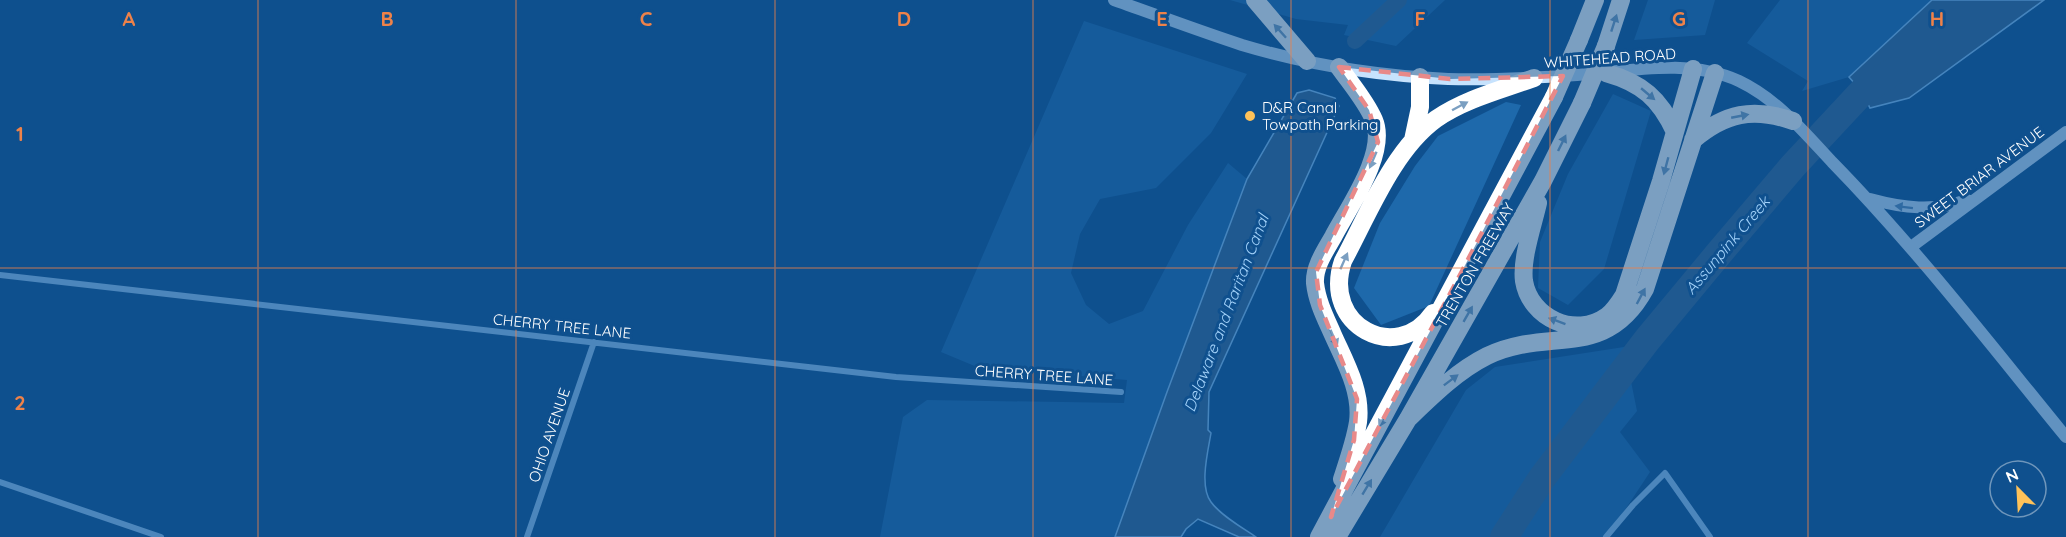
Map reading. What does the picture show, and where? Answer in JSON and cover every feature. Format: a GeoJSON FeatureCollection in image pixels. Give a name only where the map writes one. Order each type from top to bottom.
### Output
{"type":"FeatureCollection","features":[{"type":"Feature","properties":{"kind":"highway"},"geometry":{"type":"LineString","coordinates":[[1255,0],[1323,64],[1356,80],[1375,122],[1378,142],[1372,164],[1323,254],[1316,272],[1315,281],[1320,305],[1352,380],[1357,399],[1358,420],[1354,440],[1331,517]]}},
{"type":"Feature","properties":{"kind":"highway","name":"TRENTON FREEWAY"},"geometry":{"type":"LineString","coordinates":[[1319,537],[1554,97],[1595,0]]}},
{"type":"Feature","properties":{"kind":"highway","name":"TRENTON FREEWAY"},"geometry":{"type":"LineString","coordinates":[[1337,537],[1408,419],[1543,181],[1582,103],[1606,46],[1621,0]]}},
{"type":"Feature","properties":{"kind":"highway"},"geometry":{"type":"LineString","coordinates":[[1543,181],[1524,265],[1524,280],[1528,295],[1536,308],[1548,318],[1561,324],[1576,326],[1591,324],[1616,308],[1624,295],[1661,181],[1693,69]]}},
{"type":"Feature","properties":{"kind":"highway"},"geometry":{"type":"LineString","coordinates":[[1606,73],[1627,79],[1643,89],[1662,108],[1675,132]]}},
{"type":"Feature","properties":{"kind":"highway"},"geometry":{"type":"LineString","coordinates":[[1408,419],[1443,386],[1488,356],[1534,343],[1592,336],[1624,319],[1636,305],[1645,289],[1715,73]]}},
{"type":"Feature","properties":{"kind":"highway"},"geometry":{"type":"LineString","coordinates":[[1413,140],[1420,107],[1420,77]]}},
{"type":"Feature","properties":{"kind":"highway"},"geometry":{"type":"LineString","coordinates":[[1460,275],[1428,321],[1418,329],[1389,337],[1373,334],[1360,328],[1342,306],[1338,292],[1338,275],[1343,261],[1394,166],[1413,140],[1436,119],[1466,102],[1534,78]]}},
{"type":"Feature","properties":{"kind":"highway"},"geometry":{"type":"LineString","coordinates":[[1694,140],[1707,128],[1738,115],[1758,113],[1777,116],[1795,123]]}},
{"type":"Feature","properties":{"kind":"main road"},"geometry":{"type":"LineString","coordinates":[[1114,0],[1244,45],[1323,64]]}},
{"type":"Feature","properties":{"kind":"main road","name":"WHITEHEAD ROAD"},"geometry":{"type":"LineString","coordinates":[[1356,80],[1420,77],[1534,78],[1678,68],[1715,73],[1736,80],[1757,91],[1779,107],[1869,199],[2066,437]]}},
{"type":"Feature","properties":{"kind":"main road","name":"SWEET BRIAR AVENUE"},"geometry":{"type":"LineString","coordinates":[[1911,247],[2066,132]]}},
{"type":"Feature","properties":{"kind":"main road"},"geometry":{"type":"LineString","coordinates":[[1869,199],[1898,207],[1924,209],[1953,205],[1980,196]]}},
{"type":"Feature","properties":{"kind":"street","name":"CHERRY TREE LANE"},"geometry":{"type":"LineString","coordinates":[[0,275],[896,377],[1121,392]]}},
{"type":"Feature","properties":{"kind":"street","name":"OHIO AVENUE"},"geometry":{"type":"LineString","coordinates":[[527,537],[594,342]]}},
{"type":"Feature","properties":{"kind":"street"},"geometry":{"type":"LineString","coordinates":[[1606,537],[1633,505],[1665,473],[1710,537]]}},
{"type":"Feature","properties":{"kind":"street"},"geometry":{"type":"LineString","coordinates":[[0,482],[161,537]]}},
{"type":"Feature","properties":{"kind":"highlighted area"},"geometry":{"type":"Polygon","coordinates":[[[1339,67],[1450,79],[1563,76],[1460,275],[1331,517],[1354,440],[1357,399],[1320,305],[1316,272],[1378,142],[1369,110],[1339,67]]]}},
{"type":"Feature","properties":{"kind":"shaded area"},"geometry":{"type":"Polygon","coordinates":[[[1230,0],[1445,0],[1396,46],[1344,35],[1348,25],[1296,19],[1230,0]]]}},
{"type":"Feature","properties":{"kind":"shaded area"},"geometry":{"type":"Polygon","coordinates":[[[1648,0],[1715,0],[1705,35],[1634,40],[1648,0]]]}},
{"type":"Feature","properties":{"kind":"shaded area"},"geometry":{"type":"Polygon","coordinates":[[[1780,0],[1932,0],[1849,77],[1802,91],[1808,81],[1747,43],[1780,0]]]}},
{"type":"Feature","properties":{"kind":"shaded area"},"geometry":{"type":"Polygon","coordinates":[[[1084,21],[1247,74],[1211,133],[1156,188],[1100,199],[1080,234],[1071,273],[1086,305],[1109,324],[1143,311],[1188,225],[1228,163],[1247,179],[1115,537],[880,537],[903,417],[927,400],[1124,403],[1127,380],[977,367],[941,352],[1084,21]]]}},
{"type":"Feature","properties":{"kind":"shaded area"},"geometry":{"type":"Polygon","coordinates":[[[1613,94],[1651,111],[1604,269],[1568,305],[1538,288],[1540,242],[1568,174],[1613,94]]]}},
{"type":"Feature","properties":{"kind":"shaded area"},"geometry":{"type":"Polygon","coordinates":[[[1506,102],[1521,105],[1429,306],[1381,325],[1354,288],[1380,223],[1415,166],[1438,136],[1506,102]]]}},
{"type":"Feature","properties":{"kind":"shaded area"},"geometry":{"type":"Polygon","coordinates":[[[1624,347],[1637,411],[1620,432],[1650,472],[1607,537],[1380,537],[1466,390],[1495,367],[1624,347]]]}},
{"type":"Feature","properties":{"kind":"water"},"geometry":{"type":"Polygon","coordinates":[[[1932,0],[2044,0],[1909,98],[1870,108],[1862,92],[1849,77],[1932,0]]]}},
{"type":"Feature","properties":{"kind":"water"},"geometry":{"type":"Polygon","coordinates":[[[1309,90],[1335,98],[1339,106],[1209,392],[1208,430],[1211,433],[1205,478],[1207,495],[1220,512],[1256,537],[1239,537],[1198,519],[1186,529],[1181,537],[1115,537],[1247,179],[1297,93],[1309,90]]]}},
{"type":"Feature","properties":{"kind":"waterway","name":"Delaware and Raritan Canal"},"geometry":{"type":"LineString","coordinates":[[1355,41],[1399,0]]}},
{"type":"Feature","properties":{"kind":"waterway","name":"Assunpink Creek"},"geometry":{"type":"LineString","coordinates":[[1504,537],[1542,478],[1647,340],[1720,252],[1793,166],[1862,92],[1894,71]]}},
{"type":"Feature","properties":{"kind":"place","name":"D&R Canal Towpath Parking"},"geometry":{"type":"Point","coordinates":[1250,116]}}]}
